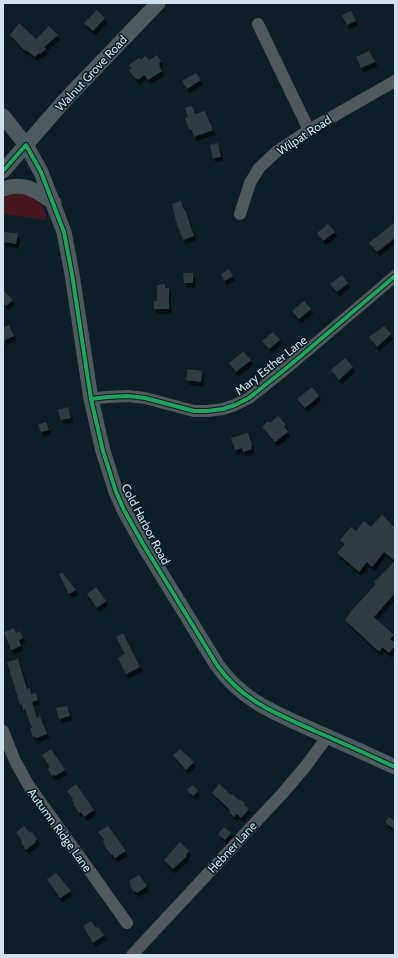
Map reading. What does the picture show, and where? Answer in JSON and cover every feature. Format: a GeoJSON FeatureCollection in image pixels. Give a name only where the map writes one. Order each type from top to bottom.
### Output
{"type":"FeatureCollection","features":[{"type":"Feature","properties":{"kind":"main road","name":"Walnut Grove Road"},"geometry":{"type":"LineString","coordinates":[[26,145],[66,100],[158,3]]}},
{"type":"Feature","properties":{"kind":"main road","name":"Cold Harbor Road"},"geometry":{"type":"LineString","coordinates":[[3,116],[26,145],[41,172],[64,232],[91,399],[108,470],[124,510],[144,544],[220,669],[231,683],[255,702],[395,766]]}},
{"type":"Feature","properties":{"kind":"main road"},"geometry":{"type":"LineString","coordinates":[[3,172],[26,145]]}},
{"type":"Feature","properties":{"kind":"main road"},"geometry":{"type":"LineString","coordinates":[[3,189],[14,186],[24,186],[36,191],[54,203]]}},
{"type":"Feature","properties":{"kind":"street"},"geometry":{"type":"LineString","coordinates":[[258,24],[309,130]]}},
{"type":"Feature","properties":{"kind":"street","name":"Wilpat Road"},"geometry":{"type":"LineString","coordinates":[[240,214],[250,183],[259,168],[276,152],[309,130],[395,82]]}},
{"type":"Feature","properties":{"kind":"street","name":"Mary Esther Lane"},"geometry":{"type":"LineString","coordinates":[[91,399],[128,396],[145,398],[194,411],[215,410],[235,405],[249,398],[289,366],[395,276]]}},
{"type":"Feature","properties":{"kind":"street","name":"Autumn Ridge Lane"},"geometry":{"type":"LineString","coordinates":[[3,731],[15,761],[29,786],[127,923]]}},
{"type":"Feature","properties":{"kind":"street","name":"Hebner Lane"},"geometry":{"type":"LineString","coordinates":[[132,955],[282,794],[305,767],[328,736]]}},
{"type":"Feature","properties":{"kind":"shaded area"},"geometry":{"type":"Polygon","coordinates":[[[28,193],[38,201],[43,208],[47,220],[3,214],[3,195],[28,193]]]}},
{"type":"Feature","properties":{"kind":"building"},"geometry":{"type":"Polygon","coordinates":[[[97,10],[105,18],[93,31],[84,23],[97,10]]]}},
{"type":"Feature","properties":{"kind":"building"},"geometry":{"type":"Polygon","coordinates":[[[351,11],[356,21],[347,25],[342,15],[351,11]]]}},
{"type":"Feature","properties":{"kind":"building"},"geometry":{"type":"Polygon","coordinates":[[[19,23],[36,39],[49,26],[58,35],[44,47],[46,49],[35,57],[26,50],[25,51],[10,35],[19,23]]]}},
{"type":"Feature","properties":{"kind":"building"},"geometry":{"type":"Polygon","coordinates":[[[369,51],[375,62],[361,68],[356,57],[369,51]]]}},
{"type":"Feature","properties":{"kind":"building"},"geometry":{"type":"Polygon","coordinates":[[[157,55],[161,61],[159,66],[162,71],[148,80],[144,75],[138,80],[134,77],[129,70],[132,68],[129,65],[139,58],[141,60],[145,56],[149,60],[157,55]]]}},
{"type":"Feature","properties":{"kind":"building"},"geometry":{"type":"Polygon","coordinates":[[[196,73],[201,80],[187,89],[182,81],[196,73]]]}},
{"type":"Feature","properties":{"kind":"building"},"geometry":{"type":"Polygon","coordinates":[[[192,106],[195,114],[205,111],[213,130],[194,137],[185,118],[188,117],[185,108],[192,106]]]}},
{"type":"Feature","properties":{"kind":"building"},"geometry":{"type":"Polygon","coordinates":[[[218,143],[221,157],[213,158],[210,145],[218,143]]]}},
{"type":"Feature","properties":{"kind":"building"},"geometry":{"type":"Polygon","coordinates":[[[181,201],[194,236],[183,240],[172,204],[181,201]]]}},
{"type":"Feature","properties":{"kind":"building"},"geometry":{"type":"Polygon","coordinates":[[[395,222],[395,238],[377,252],[369,243],[395,222]]]}},
{"type":"Feature","properties":{"kind":"building"},"geometry":{"type":"Polygon","coordinates":[[[328,224],[335,232],[323,241],[317,233],[328,224]]]}},
{"type":"Feature","properties":{"kind":"building"},"geometry":{"type":"Polygon","coordinates":[[[3,232],[18,233],[16,244],[3,242],[3,232]]]}},
{"type":"Feature","properties":{"kind":"building"},"geometry":{"type":"Polygon","coordinates":[[[229,269],[233,276],[224,281],[221,274],[229,269]]]}},
{"type":"Feature","properties":{"kind":"building"},"geometry":{"type":"Polygon","coordinates":[[[183,273],[193,273],[193,283],[184,283],[183,273]]]}},
{"type":"Feature","properties":{"kind":"building"},"geometry":{"type":"Polygon","coordinates":[[[342,275],[348,283],[337,292],[330,284],[342,275]]]}},
{"type":"Feature","properties":{"kind":"building"},"geometry":{"type":"Polygon","coordinates":[[[165,284],[165,288],[169,288],[169,309],[154,309],[154,301],[157,301],[157,285],[165,284]]]}},
{"type":"Feature","properties":{"kind":"building"},"geometry":{"type":"Polygon","coordinates":[[[3,290],[13,300],[6,306],[3,303],[3,290]]]}},
{"type":"Feature","properties":{"kind":"building"},"geometry":{"type":"Polygon","coordinates":[[[304,301],[311,309],[299,319],[292,311],[304,301]]]}},
{"type":"Feature","properties":{"kind":"building"},"geometry":{"type":"Polygon","coordinates":[[[9,325],[14,336],[3,341],[3,328],[9,325]]]}},
{"type":"Feature","properties":{"kind":"building"},"geometry":{"type":"Polygon","coordinates":[[[384,326],[391,334],[377,347],[369,337],[384,326]]]}},
{"type":"Feature","properties":{"kind":"building"},"geometry":{"type":"Polygon","coordinates":[[[273,332],[280,340],[269,349],[262,341],[273,332]]]}},
{"type":"Feature","properties":{"kind":"building"},"geometry":{"type":"Polygon","coordinates":[[[243,352],[251,360],[236,372],[229,363],[243,352]]]}},
{"type":"Feature","properties":{"kind":"building"},"geometry":{"type":"Polygon","coordinates":[[[345,358],[353,367],[339,380],[331,370],[345,358]]]}},
{"type":"Feature","properties":{"kind":"building"},"geometry":{"type":"Polygon","coordinates":[[[188,369],[202,371],[201,382],[186,380],[188,369]]]}},
{"type":"Feature","properties":{"kind":"building"},"geometry":{"type":"Polygon","coordinates":[[[312,387],[319,396],[305,408],[297,399],[312,387]]]}},
{"type":"Feature","properties":{"kind":"building"},"geometry":{"type":"Polygon","coordinates":[[[68,407],[71,418],[61,420],[58,410],[68,407]]]}},
{"type":"Feature","properties":{"kind":"building"},"geometry":{"type":"Polygon","coordinates":[[[278,416],[286,425],[284,426],[288,432],[275,442],[263,426],[268,421],[270,423],[278,416]]]}},
{"type":"Feature","properties":{"kind":"building"},"geometry":{"type":"Polygon","coordinates":[[[46,422],[49,430],[41,432],[38,425],[46,422]]]}},
{"type":"Feature","properties":{"kind":"building"},"geometry":{"type":"Polygon","coordinates":[[[248,433],[252,449],[243,452],[242,448],[235,450],[231,438],[248,433]]]}},
{"type":"Feature","properties":{"kind":"building"},"geometry":{"type":"Polygon","coordinates":[[[382,515],[395,528],[395,561],[384,552],[372,567],[367,562],[359,572],[337,553],[345,544],[340,540],[351,527],[356,531],[364,521],[371,527],[382,515]]]}},
{"type":"Feature","properties":{"kind":"building"},"geometry":{"type":"Polygon","coordinates":[[[395,561],[395,593],[374,617],[394,635],[390,639],[395,643],[395,646],[389,653],[382,647],[380,651],[377,650],[345,620],[376,584],[374,582],[395,561]]]}},
{"type":"Feature","properties":{"kind":"building"},"geometry":{"type":"Polygon","coordinates":[[[62,572],[76,590],[69,594],[59,574],[62,572]]]}},
{"type":"Feature","properties":{"kind":"building"},"geometry":{"type":"Polygon","coordinates":[[[96,587],[106,601],[97,608],[87,594],[96,587]]]}},
{"type":"Feature","properties":{"kind":"building"},"geometry":{"type":"Polygon","coordinates":[[[14,628],[16,633],[20,631],[23,638],[19,640],[21,646],[11,650],[4,632],[14,628]]]}},
{"type":"Feature","properties":{"kind":"building"},"geometry":{"type":"Polygon","coordinates":[[[123,633],[140,667],[126,674],[118,658],[125,654],[116,637],[123,633]]]}},
{"type":"Feature","properties":{"kind":"building"},"geometry":{"type":"Polygon","coordinates":[[[18,659],[27,689],[30,688],[31,694],[36,693],[38,700],[32,702],[37,718],[40,716],[47,734],[36,738],[35,736],[33,737],[30,729],[32,728],[25,709],[23,710],[22,704],[20,705],[7,662],[18,659]]]}},
{"type":"Feature","properties":{"kind":"building"},"geometry":{"type":"Polygon","coordinates":[[[67,706],[70,716],[59,719],[56,708],[67,706]]]}},
{"type":"Feature","properties":{"kind":"building"},"geometry":{"type":"Polygon","coordinates":[[[51,749],[65,770],[55,776],[54,774],[52,776],[47,768],[50,767],[42,755],[51,749]]]}},
{"type":"Feature","properties":{"kind":"building"},"geometry":{"type":"Polygon","coordinates":[[[180,749],[194,762],[186,770],[173,755],[180,749]]]}},
{"type":"Feature","properties":{"kind":"building"},"geometry":{"type":"Polygon","coordinates":[[[76,784],[94,810],[84,817],[81,812],[79,813],[73,804],[73,799],[67,791],[76,784]]]}},
{"type":"Feature","properties":{"kind":"building"},"geometry":{"type":"Polygon","coordinates":[[[219,784],[231,795],[232,794],[245,803],[244,805],[249,809],[241,818],[237,814],[234,817],[229,812],[230,810],[212,793],[219,784]]]}},
{"type":"Feature","properties":{"kind":"building"},"geometry":{"type":"Polygon","coordinates":[[[193,785],[198,791],[193,796],[187,790],[193,785]]]}},
{"type":"Feature","properties":{"kind":"building"},"geometry":{"type":"Polygon","coordinates":[[[389,817],[395,821],[395,829],[385,823],[389,817]]]}},
{"type":"Feature","properties":{"kind":"building"},"geometry":{"type":"Polygon","coordinates":[[[24,826],[29,832],[32,832],[37,839],[35,841],[36,842],[26,850],[16,832],[24,826]]]}},
{"type":"Feature","properties":{"kind":"building"},"geometry":{"type":"Polygon","coordinates":[[[108,826],[126,851],[115,858],[104,845],[104,840],[98,832],[108,826]]]}},
{"type":"Feature","properties":{"kind":"building"},"geometry":{"type":"Polygon","coordinates":[[[224,827],[231,833],[225,840],[218,834],[224,827]]]}},
{"type":"Feature","properties":{"kind":"building"},"geometry":{"type":"Polygon","coordinates":[[[180,842],[189,851],[186,855],[187,856],[173,869],[164,860],[180,842]]]}},
{"type":"Feature","properties":{"kind":"building"},"geometry":{"type":"Polygon","coordinates":[[[56,873],[71,891],[60,898],[47,879],[56,873]]]}},
{"type":"Feature","properties":{"kind":"building"},"geometry":{"type":"Polygon","coordinates":[[[139,875],[147,886],[137,893],[136,891],[134,892],[129,881],[139,875]]]}},
{"type":"Feature","properties":{"kind":"building"},"geometry":{"type":"Polygon","coordinates":[[[91,921],[104,935],[93,943],[83,926],[91,921]]]}},
{"type":"Feature","properties":{"kind":"cycle path"},"geometry":{"type":"LineString","coordinates":[[3,171],[26,145],[41,172],[64,232],[91,399],[103,451],[116,492],[143,544],[217,665],[238,689],[262,706],[395,767]]}},
{"type":"Feature","properties":{"kind":"cycle path"},"geometry":{"type":"LineString","coordinates":[[91,399],[128,396],[145,398],[194,411],[223,409],[235,405],[249,398],[289,366],[395,276]]}}]}
